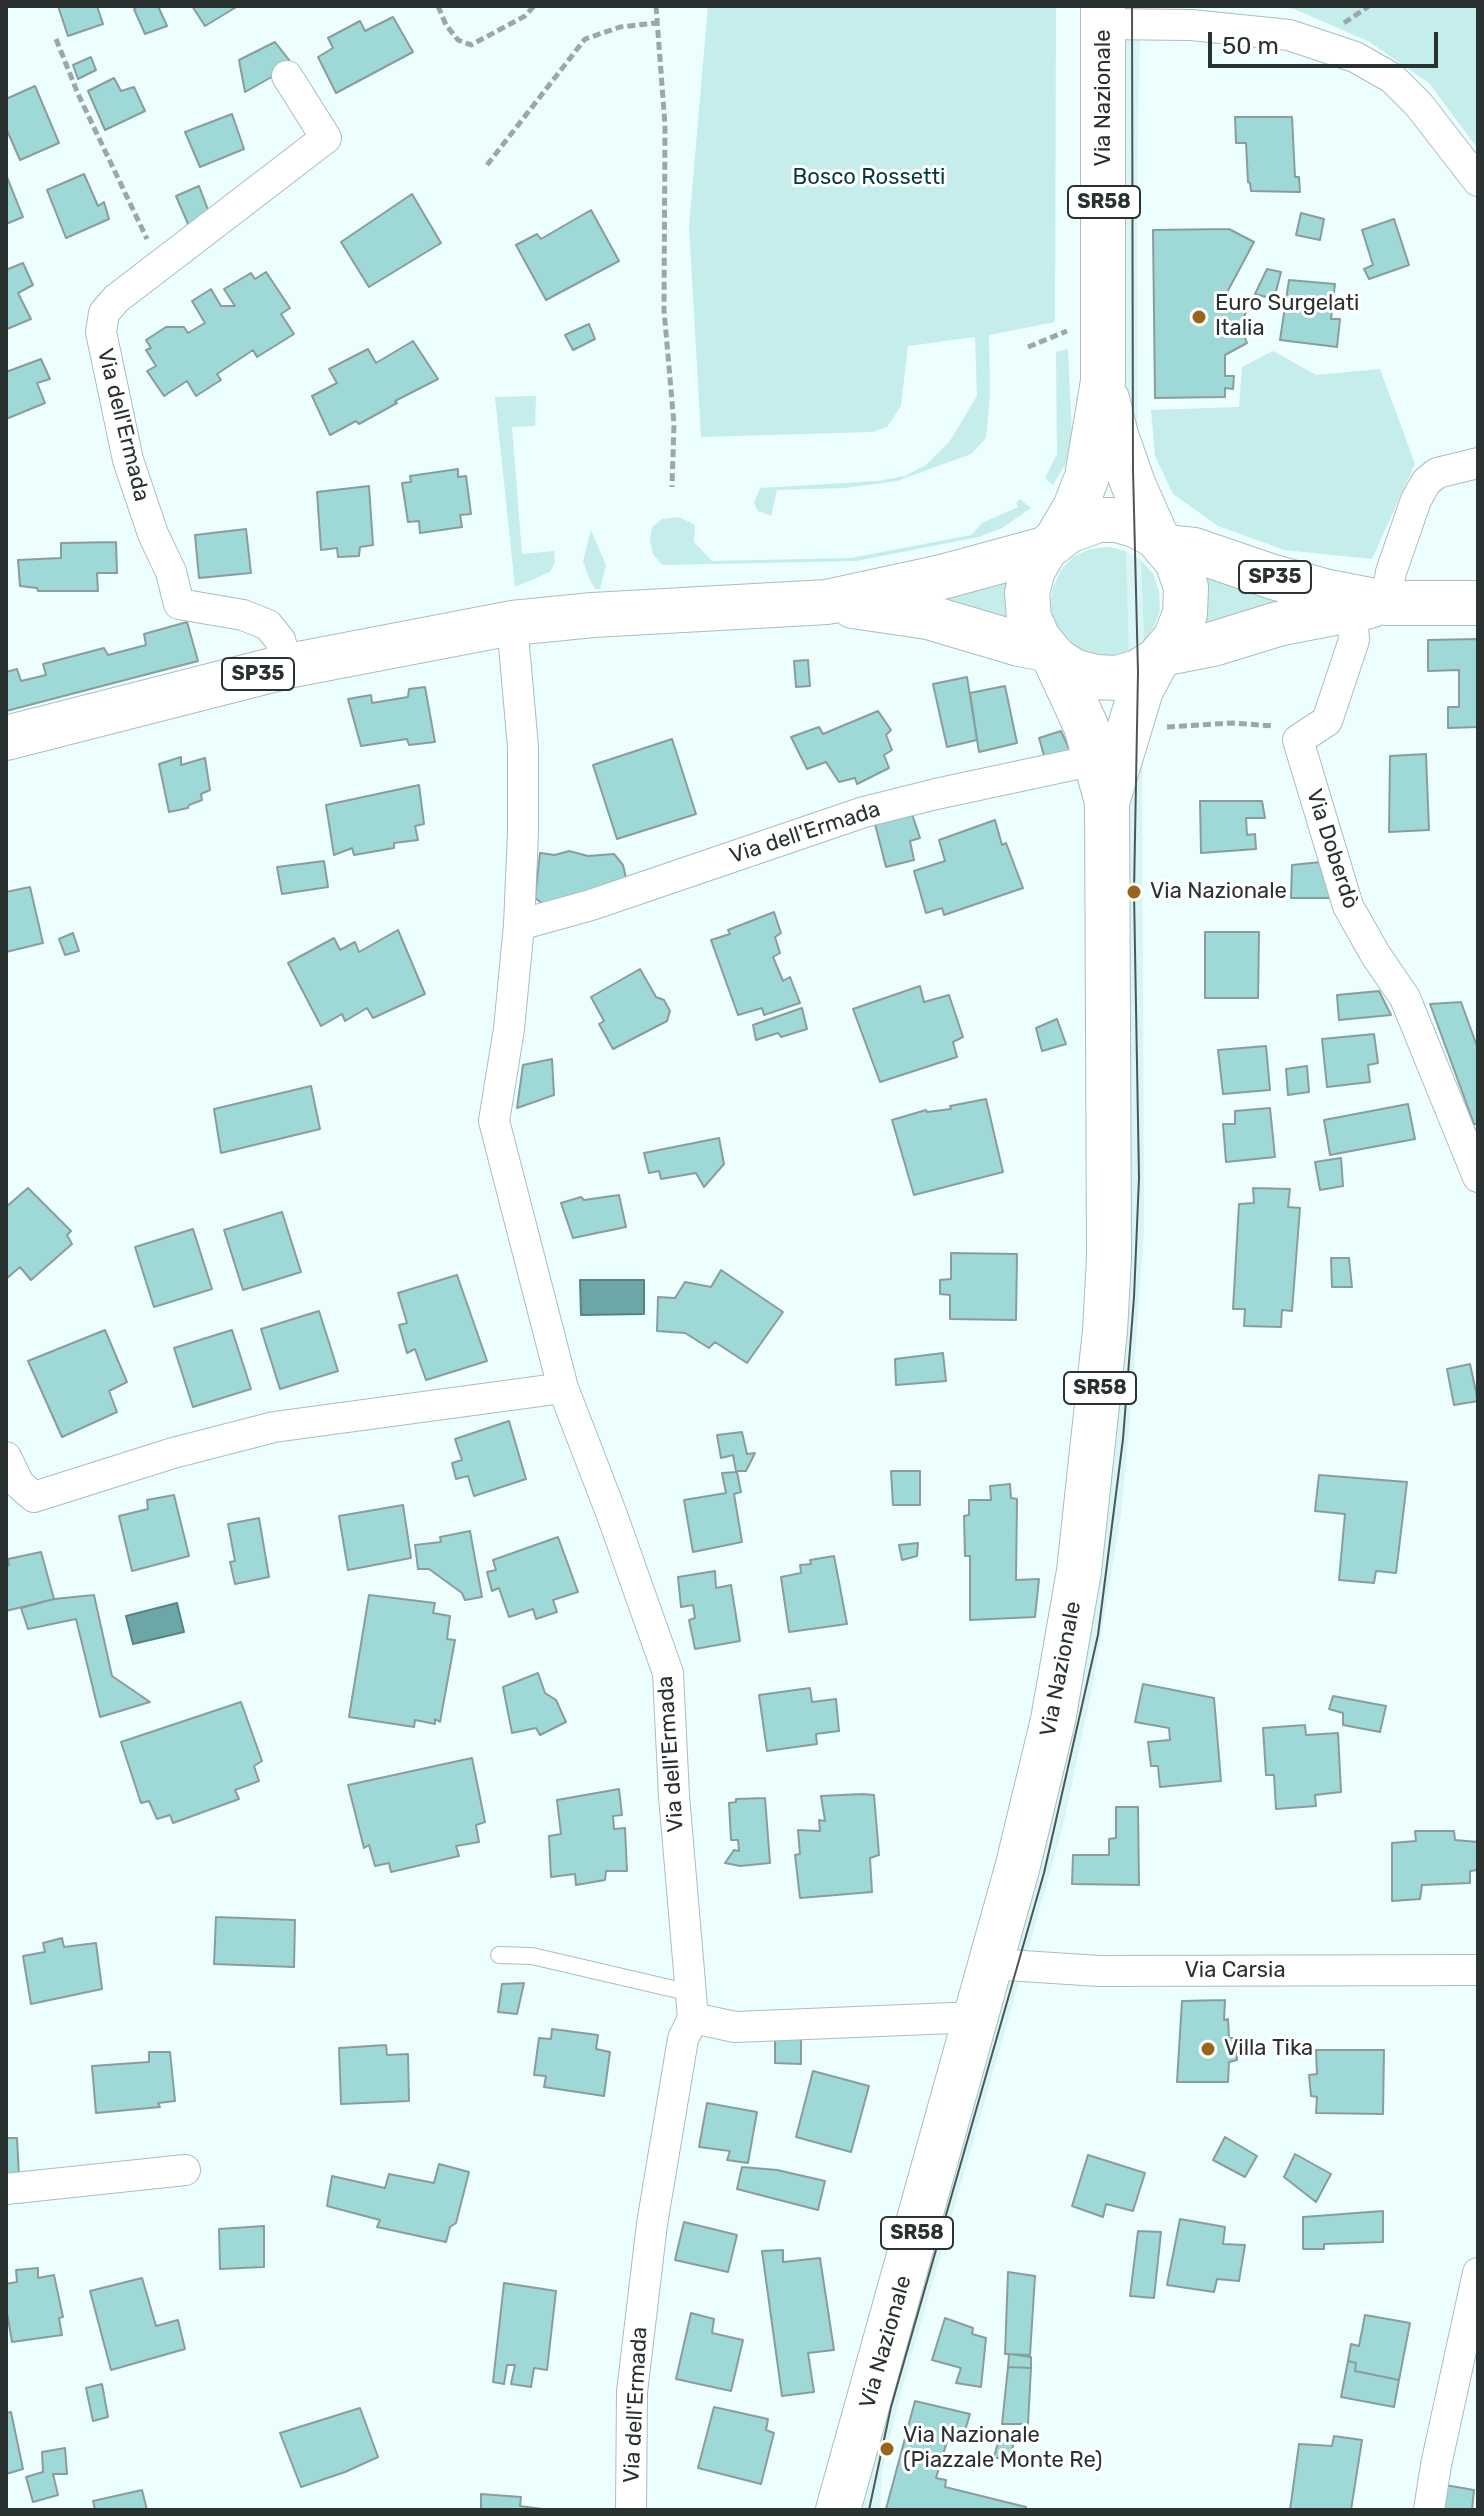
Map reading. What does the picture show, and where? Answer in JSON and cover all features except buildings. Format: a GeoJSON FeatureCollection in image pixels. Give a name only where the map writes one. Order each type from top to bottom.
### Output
{"type":"FeatureCollection","features":[{"type":"Feature","properties":{"kind":"main road","name":"Via Nazionale"},"geometry":{"type":"LineString","coordinates":[[838,2510],[992,1964],[1053,1720],[1079,1571],[1094,1447],[1105,1331],[1109,1242],[1107,802],[1086,726],[1029,618],[1027,593],[1033,570],[1075,508],[1087,477],[1103,381],[1103,15]]}},
{"type":"Feature","properties":{"kind":"main road","name":"Via Nazionale"},"geometry":{"type":"LineString","coordinates":[[1103,381],[1116,435],[1133,484],[1160,542],[1177,561],[1186,587],[1185,614],[1175,639],[1160,657],[1137,701],[1107,802]]}},
{"type":"Feature","properties":{"kind":"main road"},"geometry":{"type":"LineString","coordinates":[[1051,543],[1088,524],[1108,520],[1135,525],[1160,542]]}},
{"type":"Feature","properties":{"kind":"main road","name":"SP35"},"geometry":{"type":"LineString","coordinates":[[1160,542],[1369,606]]}},
{"type":"Feature","properties":{"kind":"main road","name":"SP35"},"geometry":{"type":"LineString","coordinates":[[6,738],[288,666],[512,623],[593,615],[827,602],[942,577],[1051,543]]}},
{"type":"Feature","properties":{"kind":"main road","name":"SP35"},"geometry":{"type":"LineString","coordinates":[[827,602],[928,617],[1050,654]]}},
{"type":"Feature","properties":{"kind":"main road","name":"SP35"},"geometry":{"type":"LineString","coordinates":[[1160,657],[1278,624],[1369,606],[1478,603]]}},
{"type":"Feature","properties":{"kind":"main road"},"geometry":{"type":"LineString","coordinates":[[1050,654],[1073,671],[1095,677],[1127,675],[1160,657]]}},
{"type":"Feature","properties":{"kind":"street"},"geometry":{"type":"LineString","coordinates":[[1103,15],[1289,35],[1355,57],[1392,78],[1419,105],[1478,181]]}},
{"type":"Feature","properties":{"kind":"street","name":"Via dell'Ermada"},"geometry":{"type":"LineString","coordinates":[[287,76],[326,138],[110,306],[104,313],[101,332],[128,460],[140,499],[171,572],[179,604],[243,615],[268,625],[280,640],[288,666]]}},
{"type":"Feature","properties":{"kind":"street"},"geometry":{"type":"LineString","coordinates":[[1298,740],[1327,721],[1354,640],[1395,558],[1416,500],[1426,482],[1437,473],[1478,463]]}},
{"type":"Feature","properties":{"kind":"street","name":"Via dell'Ermada"},"geometry":{"type":"LineString","coordinates":[[512,623],[523,747],[519,925],[509,1029],[494,1121],[563,1388],[668,1673],[674,1796],[692,2005],[683,2039],[652,2224],[632,2392],[631,2510]]}},
{"type":"Feature","properties":{"kind":"street","name":"Via Doberdò"},"geometry":{"type":"LineString","coordinates":[[1298,740],[1348,906],[1405,998],[1478,1177]]}},
{"type":"Feature","properties":{"kind":"street","name":"Via dell'Ermada"},"geometry":{"type":"LineString","coordinates":[[519,925],[591,905],[864,812],[1095,760]]}},
{"type":"Feature","properties":{"kind":"street"},"geometry":{"type":"LineString","coordinates":[[6,1457],[19,1484],[34,1497],[173,1453],[274,1427],[563,1388]]}},
{"type":"Feature","properties":{"kind":"street","name":"Via Carsia"},"geometry":{"type":"LineString","coordinates":[[992,1964],[1099,1971],[1478,1970]]}},
{"type":"Feature","properties":{"kind":"street"},"geometry":{"type":"LineString","coordinates":[[692,2005],[735,2027],[977,2017]]}},
{"type":"Feature","properties":{"kind":"street"},"geometry":{"type":"LineString","coordinates":[[6,2189],[185,2170]]}},
{"type":"Feature","properties":{"kind":"street"},"geometry":{"type":"LineString","coordinates":[[1429,2510],[1478,2273]]}},
{"type":"Feature","properties":{"kind":"lane"},"geometry":{"type":"LineString","coordinates":[[499,1955],[532,1956],[692,2005]]}},
{"type":"Feature","properties":{"kind":"path"},"geometry":{"type":"LineString","coordinates":[[438,6],[446,25],[458,40],[471,45],[525,16],[534,6]]}},
{"type":"Feature","properties":{"kind":"path"},"geometry":{"type":"LineString","coordinates":[[656,6],[665,125],[664,310],[674,424],[672,487]]}},
{"type":"Feature","properties":{"kind":"path"},"geometry":{"type":"LineString","coordinates":[[487,165],[585,39],[620,27],[655,23]]}},
{"type":"Feature","properties":{"kind":"path"},"geometry":{"type":"LineString","coordinates":[[56,39],[159,265]]}},
{"type":"Feature","properties":{"kind":"path"},"geometry":{"type":"LineString","coordinates":[[1164,727],[1233,723],[1272,725],[1298,740]]}},
{"type":"Feature","properties":{"kind":"shaded area"},"geometry":{"type":"Polygon","coordinates":[[[1140,36],[1138,465],[1119,395],[1118,37],[1140,36]]]}},
{"type":"Feature","properties":{"kind":"shaded area"},"geometry":{"type":"Polygon","coordinates":[[[1126,551],[1141,560],[1144,641],[1129,651],[1126,551]]]}},
{"type":"Feature","properties":{"kind":"shaded area"},"geometry":{"type":"Polygon","coordinates":[[[1142,744],[1144,1230],[1121,1514],[1093,1683],[1063,1826],[1027,1954],[1009,1951],[1074,1682],[1120,829],[1142,744]]]}},
{"type":"Feature","properties":{"kind":"shaded area"},"geometry":{"type":"Polygon","coordinates":[[[580,1280],[644,1280],[644,1314],[581,1315],[580,1280]]]}},
{"type":"Feature","properties":{"kind":"shaded area"},"geometry":{"type":"Polygon","coordinates":[[[177,1603],[184,1632],[133,1644],[126,1616],[177,1603]]]}},
{"type":"Feature","properties":{"kind":"shaded area"},"geometry":{"type":"Polygon","coordinates":[[[1001,1980],[1019,1982],[901,2392],[882,2471],[880,2510],[855,2510],[1001,1980]]]}},
{"type":"Feature","properties":{"kind":"green space","name":"Bosco Rossetti"},"geometry":{"type":"Polygon","coordinates":[[[708,6],[1056,6],[1055,322],[989,335],[990,396],[986,438],[971,454],[897,481],[845,488],[777,490],[771,516],[758,511],[754,503],[760,488],[878,481],[905,476],[926,465],[950,441],[977,396],[975,337],[908,346],[901,406],[887,427],[872,432],[701,437],[689,226],[708,6]]]}},
{"type":"Feature","properties":{"kind":"green space"},"geometry":{"type":"Polygon","coordinates":[[[1277,6],[1478,6],[1478,149],[1429,83],[1368,41],[1294,9],[1277,6]]]}},
{"type":"Feature","properties":{"kind":"green space"},"geometry":{"type":"Polygon","coordinates":[[[1068,349],[1072,437],[1066,463],[1053,485],[1045,478],[1057,454],[1056,352],[1068,349]]]}},
{"type":"Feature","properties":{"kind":"green space"},"geometry":{"type":"Polygon","coordinates":[[[1273,351],[1316,375],[1380,369],[1415,464],[1372,559],[1284,550],[1218,526],[1173,494],[1155,456],[1151,410],[1239,407],[1242,367],[1273,351]]]}},
{"type":"Feature","properties":{"kind":"green space"},"geometry":{"type":"Polygon","coordinates":[[[536,396],[535,426],[512,427],[522,554],[554,551],[555,562],[550,572],[515,587],[495,397],[536,396]]]}},
{"type":"Feature","properties":{"kind":"green space"},"geometry":{"type":"Polygon","coordinates":[[[1020,499],[1031,508],[1002,528],[979,537],[856,561],[662,565],[653,554],[650,540],[652,527],[662,519],[679,517],[695,525],[694,542],[712,561],[851,558],[971,535],[982,523],[1018,507],[1016,503],[1020,499]]]}},
{"type":"Feature","properties":{"kind":"green space"},"geometry":{"type":"Polygon","coordinates":[[[591,530],[606,565],[600,589],[595,589],[583,561],[591,530]]]}},
{"type":"Feature","properties":{"kind":"green space"},"geometry":{"type":"Polygon","coordinates":[[[1108,547],[1126,551],[1129,651],[1111,656],[1094,655],[1077,649],[1063,637],[1054,622],[1050,604],[1061,570],[1073,557],[1090,549],[1108,547]]]}},
{"type":"Feature","properties":{"kind":"green space"},"geometry":{"type":"Polygon","coordinates":[[[1141,560],[1153,574],[1159,591],[1160,610],[1154,627],[1144,641],[1141,560]]]}},
{"type":"Feature","properties":{"kind":"green space"},"geometry":{"type":"Polygon","coordinates":[[[1202,567],[1315,601],[1203,637],[1208,602],[1202,567]]]}},
{"type":"Feature","properties":{"kind":"green space"},"geometry":{"type":"Polygon","coordinates":[[[1020,568],[1021,629],[930,595],[1020,568]]]}},
{"type":"Feature","properties":{"kind":"tram line"},"geometry":{"type":"LineString","coordinates":[[869,2510],[891,2407],[1044,1873],[1098,1635],[1123,1439],[1139,1178],[1134,892],[1138,672],[1133,470],[1132,6]]}},
{"type":"Feature","properties":{"kind":"place","name":"Euro Surgelati Italia"},"geometry":{"type":"Point","coordinates":[1199,317]}},
{"type":"Feature","properties":{"kind":"place","name":"Via Nazionale"},"geometry":{"type":"Point","coordinates":[1134,892]}},
{"type":"Feature","properties":{"kind":"place","name":"Villa Tika"},"geometry":{"type":"Point","coordinates":[1208,2049]}},
{"type":"Feature","properties":{"kind":"place","name":"Via Nazionale (Piazzale Monte Re)"},"geometry":{"type":"Point","coordinates":[887,2449]}}]}
